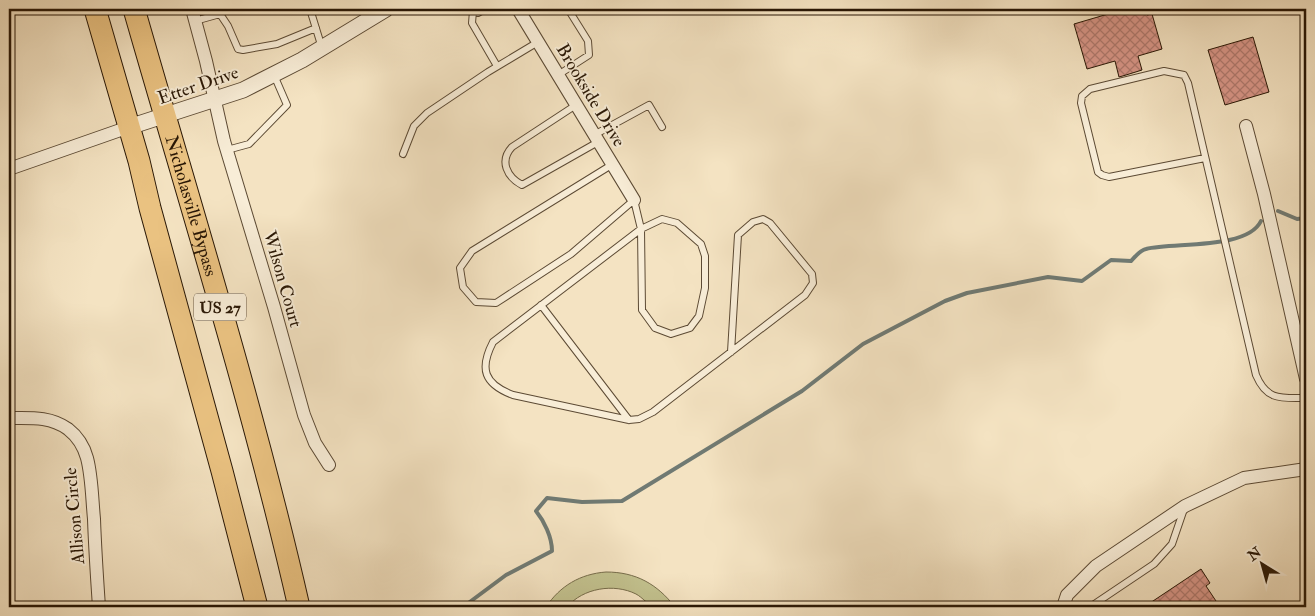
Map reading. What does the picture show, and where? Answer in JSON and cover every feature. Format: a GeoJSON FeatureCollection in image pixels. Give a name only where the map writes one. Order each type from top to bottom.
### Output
{"type":"FeatureCollection","features":[{"type":"Feature","properties":{"kind":"highway","name":"US 27"},"geometry":{"type":"LineString","coordinates":[[94,9],[129,127],[257,607]]}},
{"type":"Feature","properties":{"kind":"highway","name":"Nicholasville Bypass"},"geometry":{"type":"LineString","coordinates":[[134,9],[193,210],[258,445],[299,607]]}},
{"type":"Feature","properties":{"kind":"highway"},"geometry":{"type":"LineString","coordinates":[[243,550],[251,607]]}},
{"type":"Feature","properties":{"kind":"street","name":"Etter Drive"},"geometry":{"type":"LineString","coordinates":[[9,169],[243,90],[322,48],[386,9]]}},
{"type":"Feature","properties":{"kind":"street","name":"Brookside Drive"},"geometry":{"type":"LineString","coordinates":[[518,9],[634,200]]}},
{"type":"Feature","properties":{"kind":"street","name":"Wilson Court"},"geometry":{"type":"LineString","coordinates":[[194,15],[227,150],[274,306],[304,415],[315,443],[329,465]]}},
{"type":"Feature","properties":{"kind":"street"},"geometry":{"type":"LineString","coordinates":[[1246,126],[1264,194],[1306,378]]}},
{"type":"Feature","properties":{"kind":"street","name":"Allison Circle"},"geometry":{"type":"LineString","coordinates":[[9,418],[36,417],[54,422],[69,430],[77,437],[83,447],[91,482],[99,607]]}},
{"type":"Feature","properties":{"kind":"street"},"geometry":{"type":"LineString","coordinates":[[1063,607],[1067,595],[1096,566],[1185,506],[1244,478],[1306,469]]}},
{"type":"Feature","properties":{"kind":"lane"},"geometry":{"type":"LineString","coordinates":[[310,9],[322,48]]}},
{"type":"Feature","properties":{"kind":"lane"},"geometry":{"type":"LineString","coordinates":[[485,9],[478,13],[472,10],[472,23],[497,66]]}},
{"type":"Feature","properties":{"kind":"lane"},"geometry":{"type":"LineString","coordinates":[[558,75],[589,55],[588,41],[568,9]]}},
{"type":"Feature","properties":{"kind":"lane"},"geometry":{"type":"LineString","coordinates":[[194,15],[222,11],[238,49],[243,50],[277,44],[316,28]]}},
{"type":"Feature","properties":{"kind":"lane"},"geometry":{"type":"LineString","coordinates":[[403,154],[414,126],[427,113],[497,66],[538,42]]}},
{"type":"Feature","properties":{"kind":"lane"},"geometry":{"type":"LineString","coordinates":[[1205,158],[1109,177],[1102,175],[1098,172],[1081,103],[1082,96],[1090,89],[1164,71],[1184,75],[1188,83],[1259,382],[1267,392],[1277,398],[1306,398]]}},
{"type":"Feature","properties":{"kind":"lane"},"geometry":{"type":"LineString","coordinates":[[227,150],[249,144],[287,105],[274,75]]}},
{"type":"Feature","properties":{"kind":"lane"},"geometry":{"type":"LineString","coordinates":[[576,105],[512,147],[506,154],[504,161],[508,172],[516,182],[522,186],[649,105],[662,127]]}},
{"type":"Feature","properties":{"kind":"lane"},"geometry":{"type":"LineString","coordinates":[[613,164],[472,251],[460,268],[463,286],[476,302],[496,303],[571,254],[634,200],[641,229],[642,310],[655,328],[670,334],[690,328],[699,316],[705,288],[705,256],[700,244],[677,223],[662,220],[641,229],[493,342],[486,354],[488,380],[498,390],[513,395],[629,420],[639,419],[653,412],[806,295],[813,283],[812,274],[770,223],[763,219],[745,227],[738,235],[730,352]]}},
{"type":"Feature","properties":{"kind":"lane"},"geometry":{"type":"LineString","coordinates":[[541,305],[629,420]]}},
{"type":"Feature","properties":{"kind":"lane"},"geometry":{"type":"LineString","coordinates":[[1090,607],[1154,564],[1172,544],[1185,506]]}},
{"type":"Feature","properties":{"kind":"shaded area"},"geometry":{"type":"Polygon","coordinates":[[[606,572],[627,574],[645,581],[661,592],[675,607],[655,607],[636,594],[609,588],[581,595],[567,607],[546,607],[564,587],[572,582],[588,575],[606,572]]]}},
{"type":"Feature","properties":{"kind":"building"},"geometry":{"type":"Polygon","coordinates":[[[1125,9],[1145,9],[1147,15],[1152,14],[1162,49],[1138,56],[1142,70],[1119,77],[1115,61],[1087,69],[1074,24],[1125,9]]]}},
{"type":"Feature","properties":{"kind":"building"},"geometry":{"type":"Polygon","coordinates":[[[1253,37],[1269,92],[1225,105],[1208,50],[1253,37]]]}},
{"type":"Feature","properties":{"kind":"building"},"geometry":{"type":"Polygon","coordinates":[[[1201,569],[1210,583],[1206,586],[1220,607],[1144,607],[1201,569]]]}},
{"type":"Feature","properties":{"kind":"waterway"},"geometry":{"type":"LineString","coordinates":[[1278,211],[1297,219],[1306,218]]}},
{"type":"Feature","properties":{"kind":"waterway"},"geometry":{"type":"LineString","coordinates":[[463,607],[506,575],[552,551],[551,540],[536,511],[547,498],[582,502],[622,501],[802,391],[863,344],[945,301],[967,293],[1048,277],[1082,281],[1111,260],[1131,261],[1140,252],[1158,247],[1226,241],[1241,237],[1253,230],[1261,221]]}}]}
